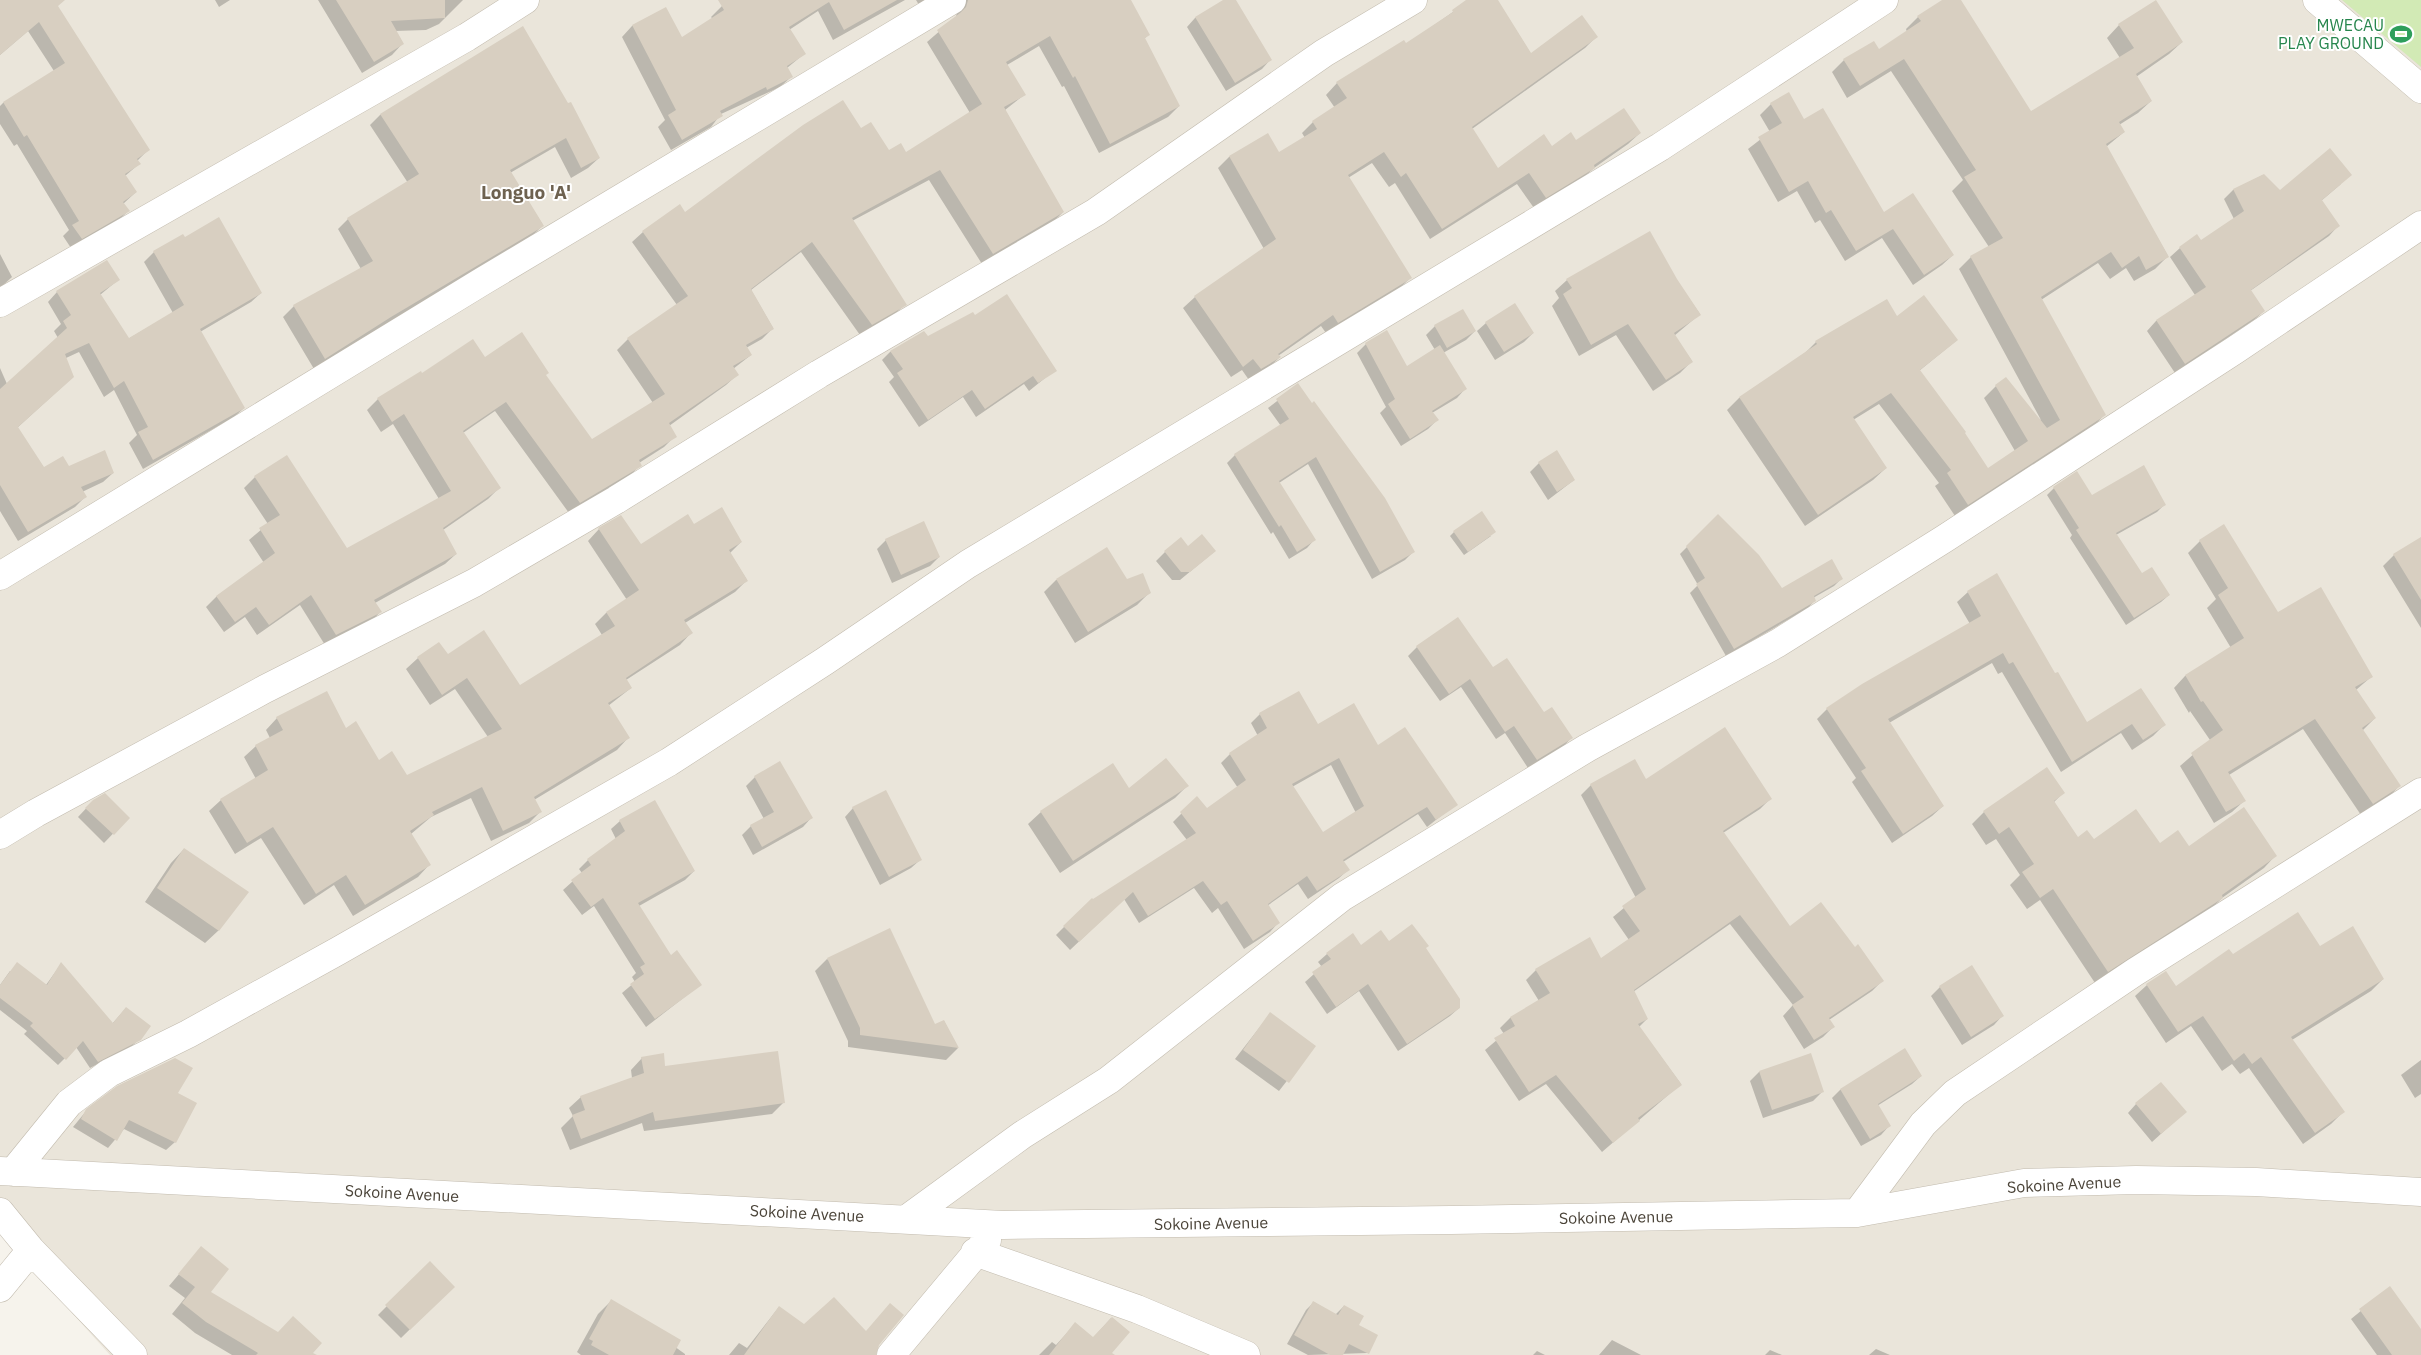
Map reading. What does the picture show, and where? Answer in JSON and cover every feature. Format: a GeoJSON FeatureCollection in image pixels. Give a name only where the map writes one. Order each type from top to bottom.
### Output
{"type":"FeatureCollection","features":[{"type":"Feature","properties":{"kind":"street"},"geometry":{"type":"LineString","coordinates":[[0,303],[458,42],[525,0]]}},
{"type":"Feature","properties":{"kind":"street"},"geometry":{"type":"LineString","coordinates":[[0,576],[483,280],[952,0]]}},
{"type":"Feature","properties":{"kind":"street"},"geometry":{"type":"LineString","coordinates":[[0,835],[36,813],[265,689],[474,583],[599,510],[819,374],[1096,212],[1324,53],[1413,0]]}},
{"type":"Feature","properties":{"kind":"street"},"geometry":{"type":"LineString","coordinates":[[6,1172],[69,1103],[110,1073],[188,1034],[398,918],[669,762],[825,661],[968,564],[1660,147],[1884,0]]}},
{"type":"Feature","properties":{"kind":"street"},"geometry":{"type":"LineString","coordinates":[[2317,0],[2421,89]]}},
{"type":"Feature","properties":{"kind":"street"},"geometry":{"type":"LineString","coordinates":[[908,1218],[1022,1135],[1110,1080],[1342,897],[1587,748],[1803,627],[1944,539],[2236,350],[2421,224]]}},
{"type":"Feature","properties":{"kind":"street"},"geometry":{"type":"LineString","coordinates":[[1857,1212],[1923,1124],[1955,1093],[2136,972],[2421,792]]}},
{"type":"Feature","properties":{"kind":"street","name":"Sokoine Avenue"},"geometry":{"type":"LineString","coordinates":[[6,1172],[908,1218],[1002,1225],[1461,1220],[1857,1212],[2034,1183],[2136,1180],[2256,1182],[2421,1192]]}},
{"type":"Feature","properties":{"kind":"street"},"geometry":{"type":"LineString","coordinates":[[0,1212],[31,1250],[133,1355]]}},
{"type":"Feature","properties":{"kind":"street"},"geometry":{"type":"LineString","coordinates":[[891,1355],[975,1252],[1002,1225]]}},
{"type":"Feature","properties":{"kind":"street"},"geometry":{"type":"LineString","coordinates":[[0,1288],[31,1250]]}},
{"type":"Feature","properties":{"kind":"street"},"geometry":{"type":"LineString","coordinates":[[975,1252],[1137,1309],[1246,1355]]}},
{"type":"Feature","properties":{"kind":"shaded area"},"geometry":{"type":"Polygon","coordinates":[[[0,0],[2345,0],[2421,66],[2421,1355],[110,1355],[0,1233],[0,0]]]}},
{"type":"Feature","properties":{"kind":"green space","name":"MWECAU PLAY GROUND"},"geometry":{"type":"Polygon","coordinates":[[[2342,0],[2421,0],[2421,67],[2342,0]]]}},
{"type":"Feature","properties":{"kind":"building"},"geometry":{"type":"Polygon","coordinates":[[[0,0],[65,0],[58,6],[150,150],[137,159],[141,164],[125,174],[137,192],[123,202],[130,211],[82,239],[72,225],[79,221],[27,135],[24,137],[3,102],[65,63],[39,22],[0,55],[0,0]]]}},
{"type":"Feature","properties":{"kind":"building"},"geometry":{"type":"Polygon","coordinates":[[[336,0],[445,0],[445,18],[391,21],[404,44],[374,62],[336,0]]]}},
{"type":"Feature","properties":{"kind":"building"},"geometry":{"type":"Polygon","coordinates":[[[718,0],[897,0],[844,30],[829,2],[789,27],[806,54],[787,66],[793,77],[767,90],[766,87],[720,111],[723,116],[682,140],[668,115],[676,110],[632,25],[666,7],[682,37],[724,10],[718,0]]]}},
{"type":"Feature","properties":{"kind":"building"},"geometry":{"type":"Polygon","coordinates":[[[968,0],[1131,0],[1150,35],[1145,38],[1180,106],[1110,144],[1075,76],[1073,78],[1050,36],[1006,62],[1026,95],[1004,107],[1064,212],[993,254],[940,170],[852,218],[907,305],[872,325],[812,242],[751,289],[774,329],[746,345],[752,355],[733,366],[739,375],[669,423],[677,437],[639,460],[642,466],[580,503],[506,402],[463,431],[501,488],[443,528],[457,554],[374,600],[382,612],[336,635],[311,595],[269,625],[256,607],[235,622],[216,596],[275,553],[259,528],[280,515],[254,476],[287,455],[347,548],[451,491],[404,414],[392,422],[377,398],[421,371],[422,373],[473,339],[485,357],[522,332],[549,373],[546,375],[592,439],[665,394],[627,338],[688,296],[642,231],[680,204],[685,212],[803,125],[843,100],[861,128],[871,122],[889,150],[901,143],[906,152],[982,104],[937,30],[960,13],[966,7],[968,0]]]}},
{"type":"Feature","properties":{"kind":"building"},"geometry":{"type":"Polygon","coordinates":[[[1223,0],[1236,0],[1272,60],[1235,83],[1195,17],[1223,0]]]}},
{"type":"Feature","properties":{"kind":"building"},"geometry":{"type":"Polygon","coordinates":[[[1466,0],[1498,0],[1531,53],[1582,15],[1598,37],[1472,127],[1498,168],[1544,134],[1552,146],[1571,132],[1576,140],[1624,108],[1641,133],[1594,165],[1595,168],[1546,198],[1529,173],[1442,229],[1406,173],[1401,177],[1384,152],[1348,175],[1412,278],[1338,323],[1333,315],[1278,354],[1281,357],[1261,369],[1253,359],[1243,367],[1194,296],[1276,239],[1229,156],[1268,133],[1279,152],[1317,129],[1312,121],[1347,98],[1336,82],[1404,40],[1406,43],[1453,12],[1452,10],[1466,0]]]}},
{"type":"Feature","properties":{"kind":"building"},"geometry":{"type":"Polygon","coordinates":[[[1942,0],[1961,0],[2031,111],[2134,48],[2118,24],[2156,0],[2183,42],[2136,74],[2152,101],[2119,122],[2125,132],[2106,144],[2169,257],[2146,270],[2139,256],[2122,268],[2111,252],[2041,297],[2106,415],[1968,505],[1947,473],[1951,470],[1891,393],[1853,417],[1887,468],[1818,515],[1739,397],[1817,344],[1815,341],[1887,299],[1897,316],[1924,295],[1958,340],[1920,370],[1966,432],[1988,468],[2028,441],[1995,385],[2006,377],[2047,428],[2060,420],[1970,256],[2003,238],[1964,177],[1976,170],[1904,59],[1860,86],[1843,59],[1874,41],[1879,49],[1921,21],[1917,16],[1942,0]]]}},
{"type":"Feature","properties":{"kind":"building"},"geometry":{"type":"Polygon","coordinates":[[[523,26],[568,103],[571,102],[600,158],[581,168],[566,138],[510,170],[544,226],[391,317],[325,359],[293,305],[373,261],[347,218],[419,174],[380,114],[523,26]]]}},
{"type":"Feature","properties":{"kind":"building"},"geometry":{"type":"Polygon","coordinates":[[[1789,92],[1804,119],[1823,108],[1884,212],[1913,193],[1954,255],[1924,275],[1893,229],[1856,251],[1831,210],[1826,213],[1808,181],[1789,192],[1758,137],[1782,123],[1770,103],[1789,92]]]}},
{"type":"Feature","properties":{"kind":"building"},"geometry":{"type":"Polygon","coordinates":[[[2330,148],[2352,175],[2322,200],[2340,226],[2251,290],[2265,311],[2185,364],[2156,320],[2206,287],[2179,247],[2197,234],[2201,240],[2244,211],[2233,189],[2264,174],[2280,190],[2330,148]]]}},
{"type":"Feature","properties":{"kind":"building"},"geometry":{"type":"Polygon","coordinates":[[[219,217],[262,293],[200,329],[245,408],[153,460],[138,432],[148,427],[124,381],[114,388],[89,343],[65,354],[74,377],[18,427],[44,467],[63,456],[69,466],[105,450],[114,473],[81,487],[87,497],[28,532],[0,485],[0,389],[67,328],[63,321],[71,315],[56,291],[107,260],[120,280],[100,293],[129,338],[184,305],[153,251],[183,234],[185,237],[219,217]]]}},
{"type":"Feature","properties":{"kind":"building"},"geometry":{"type":"Polygon","coordinates":[[[1650,231],[1677,279],[1701,315],[1674,333],[1693,362],[1666,380],[1628,324],[1591,345],[1563,294],[1572,288],[1566,279],[1650,231]]]}},
{"type":"Feature","properties":{"kind":"building"},"geometry":{"type":"Polygon","coordinates":[[[1007,294],[1057,371],[1038,383],[1033,376],[985,409],[972,390],[928,420],[897,373],[903,369],[890,351],[924,331],[928,336],[973,312],[975,315],[1007,294]]]}},
{"type":"Feature","properties":{"kind":"building"},"geometry":{"type":"Polygon","coordinates":[[[1515,303],[1534,333],[1504,352],[1485,322],[1515,303]]]}},
{"type":"Feature","properties":{"kind":"building"},"geometry":{"type":"Polygon","coordinates":[[[1463,309],[1476,331],[1447,348],[1434,325],[1463,309]]]}},
{"type":"Feature","properties":{"kind":"building"},"geometry":{"type":"Polygon","coordinates":[[[1387,330],[1407,366],[1440,345],[1467,389],[1432,411],[1439,420],[1410,439],[1388,404],[1395,399],[1365,343],[1387,330]]]}},
{"type":"Feature","properties":{"kind":"building"},"geometry":{"type":"Polygon","coordinates":[[[1298,383],[1312,403],[1314,401],[1385,498],[1415,552],[1380,572],[1316,457],[1279,481],[1316,540],[1297,552],[1281,525],[1279,527],[1234,454],[1289,419],[1276,399],[1298,383]]]}},
{"type":"Feature","properties":{"kind":"building"},"geometry":{"type":"Polygon","coordinates":[[[1557,450],[1575,480],[1557,492],[1538,462],[1557,450]]]}},
{"type":"Feature","properties":{"kind":"building"},"geometry":{"type":"Polygon","coordinates":[[[2144,465],[2166,505],[2116,533],[2142,573],[2152,567],[2170,595],[2134,618],[2076,530],[2079,528],[2053,487],[2077,471],[2092,495],[2144,465]]]}},
{"type":"Feature","properties":{"kind":"building"},"geometry":{"type":"Polygon","coordinates":[[[722,507],[742,542],[729,550],[748,581],[684,620],[693,633],[626,678],[632,688],[608,703],[630,738],[534,797],[542,812],[503,831],[482,787],[432,812],[434,815],[410,831],[431,865],[365,905],[346,875],[316,894],[273,827],[247,843],[220,799],[268,770],[255,745],[283,730],[276,717],[327,691],[346,728],[356,721],[379,760],[392,751],[407,775],[502,729],[467,678],[442,695],[417,657],[439,642],[448,654],[484,630],[520,685],[615,626],[606,612],[639,590],[598,528],[621,515],[641,544],[688,514],[694,524],[722,507]]]}},
{"type":"Feature","properties":{"kind":"building"},"geometry":{"type":"Polygon","coordinates":[[[1482,511],[1496,532],[1468,552],[1453,531],[1482,511]]]}},
{"type":"Feature","properties":{"kind":"building"},"geometry":{"type":"Polygon","coordinates":[[[1718,514],[1759,555],[1782,588],[1832,559],[1843,579],[1814,596],[1816,601],[1734,649],[1696,584],[1705,578],[1686,546],[1718,514]]]}},
{"type":"Feature","properties":{"kind":"building"},"geometry":{"type":"Polygon","coordinates":[[[924,521],[940,557],[901,575],[885,539],[924,521]]]}},
{"type":"Feature","properties":{"kind":"building"},"geometry":{"type":"Polygon","coordinates":[[[2224,524],[2278,612],[2321,587],[2373,677],[2355,687],[2376,718],[2362,728],[2401,786],[2373,804],[2315,719],[2228,772],[2246,801],[2226,812],[2191,753],[2223,730],[2203,701],[2201,702],[2185,675],[2244,638],[2218,595],[2228,588],[2199,540],[2224,524]]]}},
{"type":"Feature","properties":{"kind":"building"},"geometry":{"type":"Polygon","coordinates":[[[1202,534],[1216,551],[1190,572],[1181,572],[1164,551],[1181,537],[1188,546],[1202,534]]]}},
{"type":"Feature","properties":{"kind":"building"},"geometry":{"type":"Polygon","coordinates":[[[2421,537],[2421,600],[2393,554],[2421,537]]]}},
{"type":"Feature","properties":{"kind":"building"},"geometry":{"type":"Polygon","coordinates":[[[1107,547],[1127,579],[1143,573],[1151,593],[1088,632],[1056,579],[1107,547]]]}},
{"type":"Feature","properties":{"kind":"building"},"geometry":{"type":"Polygon","coordinates":[[[1997,573],[2055,673],[2058,672],[2087,722],[2141,688],[2166,725],[2143,740],[2132,724],[2072,762],[2013,662],[2009,664],[2003,653],[1888,719],[1944,806],[1903,834],[1861,771],[1866,768],[1826,708],[1862,684],[1981,616],[1967,591],[1997,573]]]}},
{"type":"Feature","properties":{"kind":"building"},"geometry":{"type":"Polygon","coordinates":[[[1458,617],[1493,667],[1507,658],[1544,712],[1552,707],[1573,738],[1537,760],[1514,726],[1505,732],[1470,679],[1449,694],[1416,646],[1458,617]]]}},
{"type":"Feature","properties":{"kind":"building"},"geometry":{"type":"Polygon","coordinates":[[[1299,691],[1318,724],[1354,703],[1378,745],[1405,727],[1458,805],[1436,820],[1427,807],[1417,813],[1343,860],[1350,870],[1317,891],[1307,876],[1268,904],[1280,923],[1253,941],[1227,901],[1221,905],[1203,881],[1148,916],[1133,892],[1079,942],[1063,926],[1092,898],[1196,833],[1180,812],[1197,796],[1207,808],[1246,780],[1229,753],[1267,728],[1259,713],[1299,691]],[[1339,758],[1292,784],[1323,832],[1364,806],[1339,758]]]}},
{"type":"Feature","properties":{"kind":"building"},"geometry":{"type":"Polygon","coordinates":[[[1725,727],[1772,799],[1723,831],[1790,926],[1821,902],[1855,947],[1858,944],[1884,981],[1829,1018],[1835,1027],[1814,1040],[1792,1005],[1804,997],[1740,915],[1634,990],[1648,1019],[1638,1024],[1682,1085],[1638,1118],[1640,1121],[1613,1143],[1556,1075],[1529,1092],[1494,1038],[1515,1026],[1510,1017],[1550,993],[1535,969],[1590,937],[1601,958],[1640,931],[1622,906],[1646,889],[1590,784],[1635,759],[1646,779],[1725,727]]]}},
{"type":"Feature","properties":{"kind":"building"},"geometry":{"type":"Polygon","coordinates":[[[1166,758],[1189,786],[1073,861],[1040,811],[1113,763],[1129,788],[1166,758]]]}},
{"type":"Feature","properties":{"kind":"building"},"geometry":{"type":"Polygon","coordinates":[[[780,761],[813,818],[762,847],[750,825],[774,812],[754,776],[780,761]]]}},
{"type":"Feature","properties":{"kind":"building"},"geometry":{"type":"Polygon","coordinates":[[[2047,767],[2065,793],[2054,801],[2078,837],[2087,830],[2094,839],[2136,809],[2160,843],[2178,830],[2189,846],[2244,807],[2277,856],[2222,895],[2223,898],[2108,972],[2053,889],[2040,898],[2022,872],[2034,864],[2009,827],[1999,834],[1983,811],[2047,767]]]}},
{"type":"Feature","properties":{"kind":"building"},"geometry":{"type":"Polygon","coordinates":[[[886,790],[922,860],[889,877],[852,807],[886,790]]]}},
{"type":"Feature","properties":{"kind":"building"},"geometry":{"type":"Polygon","coordinates":[[[105,793],[130,818],[114,835],[85,808],[93,800],[105,793]]]}},
{"type":"Feature","properties":{"kind":"building"},"geometry":{"type":"Polygon","coordinates":[[[655,800],[695,871],[638,903],[671,955],[677,950],[702,985],[655,1019],[630,984],[644,974],[640,967],[645,964],[603,898],[591,907],[571,880],[591,865],[587,859],[625,831],[619,820],[655,800]]]}},
{"type":"Feature","properties":{"kind":"building"},"geometry":{"type":"Polygon","coordinates":[[[184,848],[249,892],[219,931],[157,888],[184,848]]]}},
{"type":"Feature","properties":{"kind":"building"},"geometry":{"type":"Polygon","coordinates":[[[2298,912],[2320,946],[2353,926],[2384,979],[2291,1037],[2345,1112],[2315,1133],[2261,1057],[2252,1064],[2244,1053],[2234,1061],[2203,1016],[2178,1032],[2146,984],[2166,971],[2176,986],[2229,949],[2233,954],[2298,912]]]}},
{"type":"Feature","properties":{"kind":"building"},"geometry":{"type":"Polygon","coordinates":[[[1412,924],[1429,946],[1426,948],[1460,999],[1460,1008],[1407,1044],[1368,984],[1336,1007],[1312,972],[1331,959],[1326,953],[1353,933],[1361,945],[1381,930],[1389,941],[1412,924]]]}},
{"type":"Feature","properties":{"kind":"building"},"geometry":{"type":"Polygon","coordinates":[[[890,928],[935,1024],[944,1020],[959,1048],[860,1035],[860,1028],[827,958],[890,928]]]}},
{"type":"Feature","properties":{"kind":"building"},"geometry":{"type":"Polygon","coordinates":[[[17,962],[47,985],[61,962],[113,1023],[126,1007],[151,1026],[141,1040],[98,1062],[83,1041],[66,1060],[30,1026],[33,1023],[0,998],[0,985],[17,962]]]}},
{"type":"Feature","properties":{"kind":"building"},"geometry":{"type":"Polygon","coordinates":[[[1972,965],[2004,1016],[1971,1037],[1939,986],[1972,965]]]}},
{"type":"Feature","properties":{"kind":"building"},"geometry":{"type":"Polygon","coordinates":[[[1270,1012],[1316,1046],[1289,1083],[1243,1050],[1270,1012]]]}},
{"type":"Feature","properties":{"kind":"building"},"geometry":{"type":"Polygon","coordinates":[[[1905,1048],[1922,1076],[1878,1104],[1891,1126],[1870,1139],[1840,1089],[1905,1048]]]}},
{"type":"Feature","properties":{"kind":"building"},"geometry":{"type":"Polygon","coordinates":[[[778,1051],[785,1103],[655,1121],[653,1112],[581,1139],[572,1115],[585,1110],[580,1096],[644,1073],[641,1057],[664,1053],[665,1066],[778,1051]]]}},
{"type":"Feature","properties":{"kind":"building"},"geometry":{"type":"Polygon","coordinates":[[[1811,1053],[1824,1092],[1772,1110],[1759,1071],[1811,1053]]]}},
{"type":"Feature","properties":{"kind":"building"},"geometry":{"type":"Polygon","coordinates":[[[175,1058],[193,1068],[178,1093],[197,1103],[176,1143],[129,1120],[117,1141],[81,1119],[86,1109],[117,1086],[175,1058]]]}},
{"type":"Feature","properties":{"kind":"building"},"geometry":{"type":"Polygon","coordinates":[[[2161,1082],[2187,1112],[2161,1134],[2135,1103],[2161,1082]]]}},
{"type":"Feature","properties":{"kind":"building"},"geometry":{"type":"Polygon","coordinates":[[[201,1246],[229,1269],[211,1292],[278,1332],[293,1316],[322,1343],[313,1353],[317,1355],[256,1355],[258,1353],[206,1322],[182,1303],[195,1287],[178,1274],[201,1246]]]}},
{"type":"Feature","properties":{"kind":"building"},"geometry":{"type":"Polygon","coordinates":[[[430,1261],[455,1287],[410,1330],[385,1305],[430,1261]]]}},
{"type":"Feature","properties":{"kind":"building"},"geometry":{"type":"Polygon","coordinates":[[[2390,1286],[2421,1329],[2421,1355],[2392,1355],[2359,1309],[2390,1286]]]}},
{"type":"Feature","properties":{"kind":"building"},"geometry":{"type":"Polygon","coordinates":[[[834,1297],[866,1331],[890,1303],[904,1315],[879,1345],[876,1355],[744,1355],[779,1306],[804,1324],[834,1297]]]}},
{"type":"Feature","properties":{"kind":"building"},"geometry":{"type":"Polygon","coordinates":[[[611,1299],[681,1340],[673,1355],[609,1355],[591,1345],[593,1341],[589,1339],[611,1299]]]}},
{"type":"Feature","properties":{"kind":"building"},"geometry":{"type":"Polygon","coordinates":[[[1313,1301],[1338,1315],[1344,1305],[1364,1316],[1359,1325],[1378,1335],[1369,1354],[1349,1344],[1343,1355],[1330,1355],[1294,1335],[1313,1301]]]}},
{"type":"Feature","properties":{"kind":"building"},"geometry":{"type":"Polygon","coordinates":[[[1112,1317],[1130,1332],[1112,1353],[1115,1355],[1049,1355],[1075,1322],[1093,1337],[1112,1317]]]}},
{"type":"Feature","properties":{"kind":"place","name":"MWECAU PLAY GROUND"},"geometry":{"type":"Point","coordinates":[2401,34]}},
{"type":"Feature","properties":{"kind":"district","name":"Longuo 'A'"},"geometry":{"type":"Point","coordinates":[526,192]}}]}
